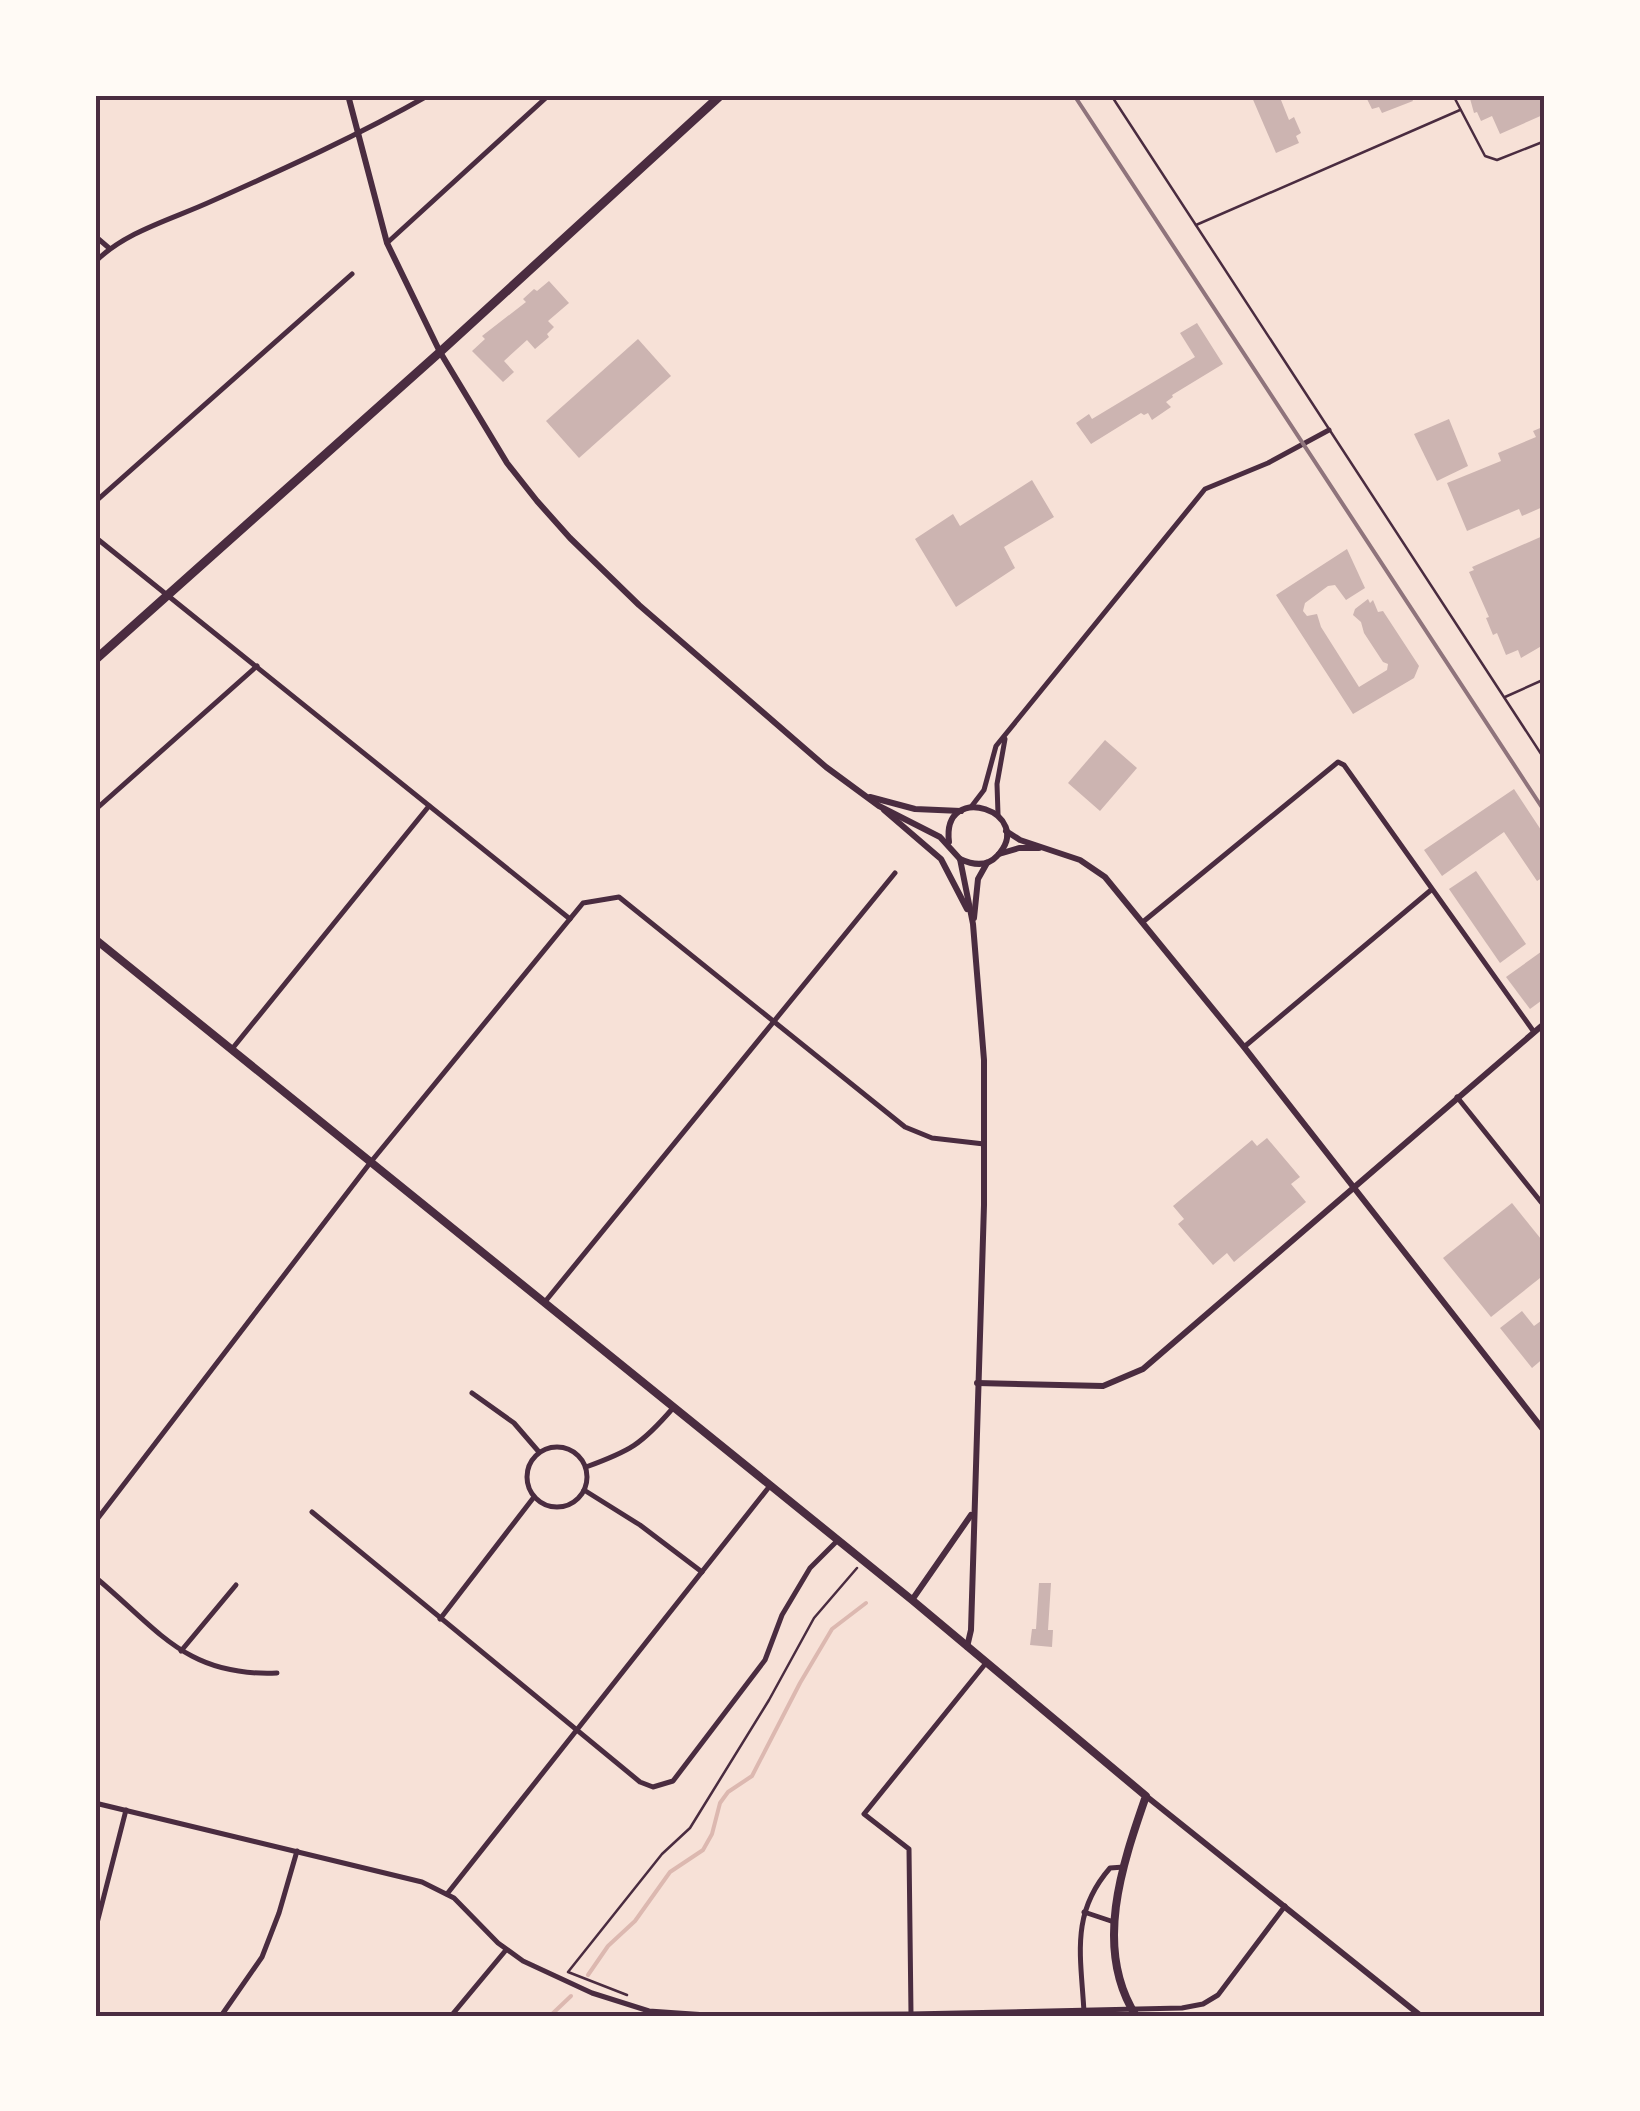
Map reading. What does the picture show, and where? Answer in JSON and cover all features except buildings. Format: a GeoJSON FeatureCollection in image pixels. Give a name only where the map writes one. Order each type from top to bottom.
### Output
{"type":"FeatureCollection","features":[{"type":"Feature","properties":{"kind":"main road"},"geometry":{"type":"LineString","coordinates":[[95,660],[720,95]]}},
{"type":"Feature","properties":{"kind":"main road"},"geometry":{"type":"LineString","coordinates":[[95,939],[912,1600],[1146,1796],[1124,1867],[1114,1922],[1117,1964],[1134,2014]]}},
{"type":"Feature","properties":{"kind":"street"},"geometry":{"type":"LineString","coordinates":[[348,95],[387,242],[440,352],[507,463],[570,538],[639,606],[940,859],[972,920]]}},
{"type":"Feature","properties":{"kind":"street"},"geometry":{"type":"LineString","coordinates":[[95,262],[109,248],[356,136],[429,95]]}},
{"type":"Feature","properties":{"kind":"street"},"geometry":{"type":"LineString","coordinates":[[387,242],[549,95]]}},
{"type":"Feature","properties":{"kind":"street"},"geometry":{"type":"LineString","coordinates":[[95,236],[109,248]]}},
{"type":"Feature","properties":{"kind":"street"},"geometry":{"type":"LineString","coordinates":[[95,502],[352,274]]}},
{"type":"Feature","properties":{"kind":"street"},"geometry":{"type":"LineString","coordinates":[[971,807],[984,790],[996,746],[1205,488],[1268,463],[1328,430]]}},
{"type":"Feature","properties":{"kind":"street"},"geometry":{"type":"LineString","coordinates":[[95,536],[570,919]]}},
{"type":"Feature","properties":{"kind":"street"},"geometry":{"type":"LineString","coordinates":[[95,810],[257,666]]}},
{"type":"Feature","properties":{"kind":"street"},"geometry":{"type":"LineString","coordinates":[[999,854],[1006,841],[998,814],[997,784],[1005,738]]}},
{"type":"Feature","properties":{"kind":"street"},"geometry":{"type":"LineString","coordinates":[[1144,921],[1338,762],[1344,765],[1534,1032]]}},
{"type":"Feature","properties":{"kind":"street"},"geometry":{"type":"LineString","coordinates":[[864,795],[916,809],[971,807],[998,814]]}},
{"type":"Feature","properties":{"kind":"street"},"geometry":{"type":"LineString","coordinates":[[232,1048],[430,806]]}},
{"type":"Feature","properties":{"kind":"street"},"geometry":{"type":"LineString","coordinates":[[879,806],[950,844],[960,859],[972,920],[984,1060],[984,1144],[971,1630],[966,1647]]}},
{"type":"Feature","properties":{"kind":"street"},"geometry":{"type":"LineString","coordinates":[[950,844],[950,825],[962,810]]}},
{"type":"Feature","properties":{"kind":"street"},"geometry":{"type":"LineString","coordinates":[[1006,831],[1020,840],[1080,860],[1105,877],[1244,1047],[1545,1432]]}},
{"type":"Feature","properties":{"kind":"street"},"geometry":{"type":"LineString","coordinates":[[972,920],[978,879],[988,862],[1019,848],[1055,849]]}},
{"type":"Feature","properties":{"kind":"street"},"geometry":{"type":"LineString","coordinates":[[960,859],[978,864],[988,862]]}},
{"type":"Feature","properties":{"kind":"street"},"geometry":{"type":"LineString","coordinates":[[544,1303],[895,873]]}},
{"type":"Feature","properties":{"kind":"street"},"geometry":{"type":"LineString","coordinates":[[1244,1047],[1431,890]]}},
{"type":"Feature","properties":{"kind":"street"},"geometry":{"type":"LineString","coordinates":[[95,1522],[370,1163],[583,903],[619,897],[905,1128],[932,1138],[984,1144]]}},
{"type":"Feature","properties":{"kind":"street"},"geometry":{"type":"LineString","coordinates":[[977,1383],[1103,1386],[1127,1378],[1158,1357],[1545,1023]]}},
{"type":"Feature","properties":{"kind":"street"},"geometry":{"type":"LineString","coordinates":[[1457,1097],[1542,1198],[1545,1207]]}},
{"type":"Feature","properties":{"kind":"street"},"geometry":{"type":"LineString","coordinates":[[472,1393],[514,1423],[539,1452]]}},
{"type":"Feature","properties":{"kind":"street"},"geometry":{"type":"LineString","coordinates":[[586,1467],[634,1448],[672,1408]]}},
{"type":"Feature","properties":{"kind":"street"},"geometry":{"type":"LineString","coordinates":[[558,1446],[570,1450],[586,1467],[584,1490],[566,1506],[543,1504],[534,1497],[526,1475],[539,1452],[558,1446]]}},
{"type":"Feature","properties":{"kind":"street"},"geometry":{"type":"LineString","coordinates":[[447,1894],[769,1487]]}},
{"type":"Feature","properties":{"kind":"street"},"geometry":{"type":"LineString","coordinates":[[584,1490],[640,1525],[702,1572]]}},
{"type":"Feature","properties":{"kind":"street"},"geometry":{"type":"LineString","coordinates":[[440,1619],[534,1497]]}},
{"type":"Feature","properties":{"kind":"street"},"geometry":{"type":"LineString","coordinates":[[312,1512],[640,1782],[653,1787],[673,1781],[765,1660],[782,1615],[810,1568],[837,1541]]}},
{"type":"Feature","properties":{"kind":"street"},"geometry":{"type":"LineString","coordinates":[[912,1600],[972,1514]]}},
{"type":"Feature","properties":{"kind":"street"},"geometry":{"type":"LineString","coordinates":[[95,1578],[181,1650],[217,1670],[278,1673]]}},
{"type":"Feature","properties":{"kind":"street"},"geometry":{"type":"LineString","coordinates":[[181,1650],[236,1585]]}},
{"type":"Feature","properties":{"kind":"street"},"geometry":{"type":"LineString","coordinates":[[910,2014],[909,1849],[864,1814],[986,1663]]}},
{"type":"Feature","properties":{"kind":"street"},"geometry":{"type":"LineString","coordinates":[[1146,1796],[1421,2016]]}},
{"type":"Feature","properties":{"kind":"street"},"geometry":{"type":"LineString","coordinates":[[95,1803],[422,1882],[447,1894],[506,1950],[556,1977],[649,2011],[707,2015],[1134,2014],[1203,2004],[1218,1994],[1285,1906]]}},
{"type":"Feature","properties":{"kind":"street"},"geometry":{"type":"LineString","coordinates":[[95,1931],[126,1810]]}},
{"type":"Feature","properties":{"kind":"street"},"geometry":{"type":"LineString","coordinates":[[221,2016],[262,1957],[297,1851]]}},
{"type":"Feature","properties":{"kind":"street"},"geometry":{"type":"LineString","coordinates":[[1084,2012],[1084,1912],[1110,1868],[1124,1867]]}},
{"type":"Feature","properties":{"kind":"street"},"geometry":{"type":"LineString","coordinates":[[1084,1912],[1114,1922]]}},
{"type":"Feature","properties":{"kind":"street"},"geometry":{"type":"LineString","coordinates":[[451,2016],[506,1950]]}},
{"type":"Feature","properties":{"kind":"lane"},"geometry":{"type":"LineString","coordinates":[[1111,95],[1545,760]]}},
{"type":"Feature","properties":{"kind":"lane"},"geometry":{"type":"LineString","coordinates":[[1453,95],[1485,156],[1497,160],[1545,141]]}},
{"type":"Feature","properties":{"kind":"lane"},"geometry":{"type":"LineString","coordinates":[[1196,225],[1460,110]]}},
{"type":"Feature","properties":{"kind":"lane"},"geometry":{"type":"LineString","coordinates":[[1504,697],[1545,679]]}},
{"type":"Feature","properties":{"kind":"path"},"geometry":{"type":"LineString","coordinates":[[625,2005],[627,1994],[568,1972],[662,1854],[690,1828],[814,1618],[862,1561]]}},
{"type":"Feature","properties":{"kind":"waterway"},"geometry":{"type":"LineString","coordinates":[[588,1975],[608,1946],[635,1921],[670,1872],[703,1850],[712,1834],[720,1803],[728,1792],[752,1776],[832,1629],[866,1603]]}},
{"type":"Feature","properties":{"kind":"waterway"},"geometry":{"type":"LineString","coordinates":[[550,2016],[571,1996]]}},
{"type":"Feature","properties":{"kind":"railway"},"geometry":{"type":"LineString","coordinates":[[1074,95],[1545,812]]}}]}
